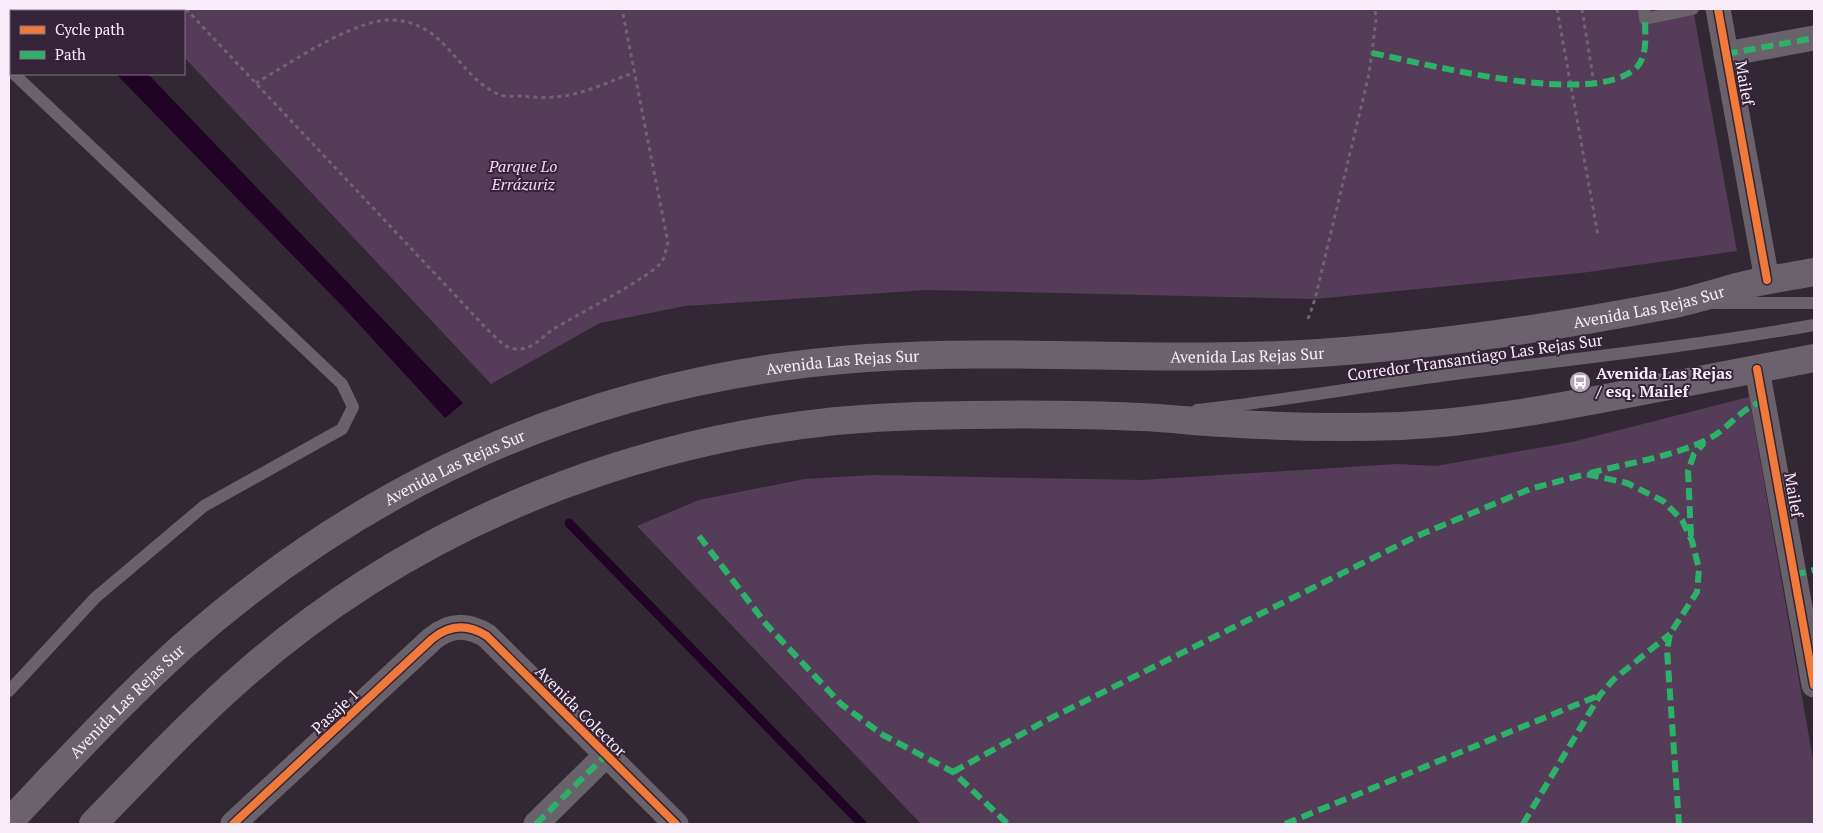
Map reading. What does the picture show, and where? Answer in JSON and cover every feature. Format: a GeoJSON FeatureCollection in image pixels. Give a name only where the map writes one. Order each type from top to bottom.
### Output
{"type":"FeatureCollection","features":[{"type":"Feature","properties":{"kind":"main road","name":"Avenida Las Rejas Sur"},"geometry":{"type":"LineString","coordinates":[[9,822],[135,691],[231,606],[283,567],[367,512],[448,466],[516,437],[584,412],[655,392],[727,376],[798,365],[869,358],[941,356],[1192,357],[1320,352],[1474,336],[1676,304],[1768,280],[1814,272]]}},
{"type":"Feature","properties":{"kind":"main road"},"geometry":{"type":"LineString","coordinates":[[93,824],[203,712],[293,635],[341,600],[441,539],[494,513],[551,489],[670,451],[733,436],[798,426],[915,416],[1140,417],[1288,426],[1408,425],[1524,413],[1814,358]]}},
{"type":"Feature","properties":{"kind":"street","name":"Mailef"},"geometry":{"type":"LineString","coordinates":[[1718,9],[1768,280]]}},
{"type":"Feature","properties":{"kind":"street"},"geometry":{"type":"LineString","coordinates":[[1726,54],[1814,38]]}},
{"type":"Feature","properties":{"kind":"street","name":"Mailef"},"geometry":{"type":"LineString","coordinates":[[1757,369],[1804,572],[1814,685]]}},
{"type":"Feature","properties":{"kind":"street","name":"Avenida Colector"},"geometry":{"type":"LineString","coordinates":[[461,627],[470,628],[487,636],[676,824]]}},
{"type":"Feature","properties":{"kind":"street","name":"Pasaje 1"},"geometry":{"type":"LineString","coordinates":[[233,824],[432,639],[450,628],[461,627]]}},
{"type":"Feature","properties":{"kind":"street"},"geometry":{"type":"LineString","coordinates":[[536,824],[606,755]]}},
{"type":"Feature","properties":{"kind":"lane"},"geometry":{"type":"LineString","coordinates":[[1644,9],[1645,19],[1693,9]]}},
{"type":"Feature","properties":{"kind":"lane"},"geometry":{"type":"LineString","coordinates":[[9,691],[95,598],[204,506],[342,429],[353,407],[342,384],[15,75]]}},
{"type":"Feature","properties":{"kind":"lane"},"geometry":{"type":"LineString","coordinates":[[1676,304],[1814,303]]}},
{"type":"Feature","properties":{"kind":"lane","name":"Corredor Transantiago Las Rejas Sur"},"geometry":{"type":"LineString","coordinates":[[1140,417],[1297,399],[1452,374],[1731,340],[1814,325]]}},
{"type":"Feature","properties":{"kind":"path"},"geometry":{"type":"LineString","coordinates":[[186,9],[486,328],[508,348],[519,349],[534,345],[550,331],[649,273],[662,261],[668,243],[633,73],[622,9]]}},
{"type":"Feature","properties":{"kind":"path"},"geometry":{"type":"LineString","coordinates":[[1308,318],[1315,299],[1369,74],[1376,20],[1375,9]]}},
{"type":"Feature","properties":{"kind":"path"},"geometry":{"type":"LineString","coordinates":[[1557,9],[1598,235]]}},
{"type":"Feature","properties":{"kind":"path"},"geometry":{"type":"LineString","coordinates":[[1582,9],[1594,84]]}},
{"type":"Feature","properties":{"kind":"path"},"geometry":{"type":"LineString","coordinates":[[256,83],[339,35],[369,24],[392,20],[417,25],[443,41],[474,77],[500,95],[554,97],[582,91],[633,73]]}},
{"type":"Feature","properties":{"kind":"green space","name":"Parque Lo Errázuriz"},"geometry":{"type":"Polygon","coordinates":[[[1693,9],[1737,251],[1581,273],[1315,299],[927,290],[685,306],[600,323],[491,384],[185,58],[185,10],[139,10],[1693,9]]]}},
{"type":"Feature","properties":{"kind":"green space"},"geometry":{"type":"Polygon","coordinates":[[[1749,397],[1814,765],[1814,824],[921,824],[637,526],[699,500],[805,479],[873,475],[1142,480],[1397,464],[1436,466],[1572,442],[1749,397]]]}},
{"type":"Feature","properties":{"kind":"shaded area"},"geometry":{"type":"Polygon","coordinates":[[[117,75],[149,75],[463,403],[445,418],[345,309],[117,75]]]}},
{"type":"Feature","properties":{"kind":"waterway"},"geometry":{"type":"LineString","coordinates":[[569,523],[862,824]]}},
{"type":"Feature","properties":{"kind":"marked path"},"geometry":{"type":"LineString","coordinates":[[1372,53],[1510,80],[1549,84],[1586,84],[1616,79],[1637,67],[1643,57],[1645,19]]}},
{"type":"Feature","properties":{"kind":"marked path"},"geometry":{"type":"LineString","coordinates":[[1726,54],[1814,38]]}},
{"type":"Feature","properties":{"kind":"marked path"},"geometry":{"type":"LineString","coordinates":[[1590,473],[1693,446],[1714,436],[1746,409],[1763,401]]}},
{"type":"Feature","properties":{"kind":"marked path"},"geometry":{"type":"LineString","coordinates":[[1691,536],[1688,471],[1694,454],[1704,443]]}},
{"type":"Feature","properties":{"kind":"marked path"},"geometry":{"type":"LineString","coordinates":[[953,772],[1047,720],[1417,536],[1530,489],[1586,474],[1627,483],[1663,501],[1682,520],[1692,541],[1699,569],[1697,592],[1670,634],[1667,650],[1679,824]]}},
{"type":"Feature","properties":{"kind":"marked path"},"geometry":{"type":"LineString","coordinates":[[699,536],[766,624],[841,704],[883,735],[953,772],[1008,824]]}},
{"type":"Feature","properties":{"kind":"marked path"},"geometry":{"type":"LineString","coordinates":[[1794,575],[1814,570]]}},
{"type":"Feature","properties":{"kind":"marked path"},"geometry":{"type":"LineString","coordinates":[[1523,824],[1600,695],[1613,680],[1670,634]]}},
{"type":"Feature","properties":{"kind":"marked path"},"geometry":{"type":"LineString","coordinates":[[1285,824],[1600,695]]}},
{"type":"Feature","properties":{"kind":"marked path"},"geometry":{"type":"LineString","coordinates":[[536,824],[606,755]]}},
{"type":"Feature","properties":{"kind":"cycle path"},"geometry":{"type":"LineString","coordinates":[[1718,9],[1767,280]]}},
{"type":"Feature","properties":{"kind":"cycle path"},"geometry":{"type":"LineString","coordinates":[[1757,369],[1814,685]]}},
{"type":"Feature","properties":{"kind":"cycle path"},"geometry":{"type":"LineString","coordinates":[[233,824],[432,639],[452,628],[459,627],[473,629],[487,636],[676,824]]}},
{"type":"Feature","properties":{"kind":"place","name":"Avenida Las Rejas / esq. Mailef"},"geometry":{"type":"Point","coordinates":[1580,382]}}]}
